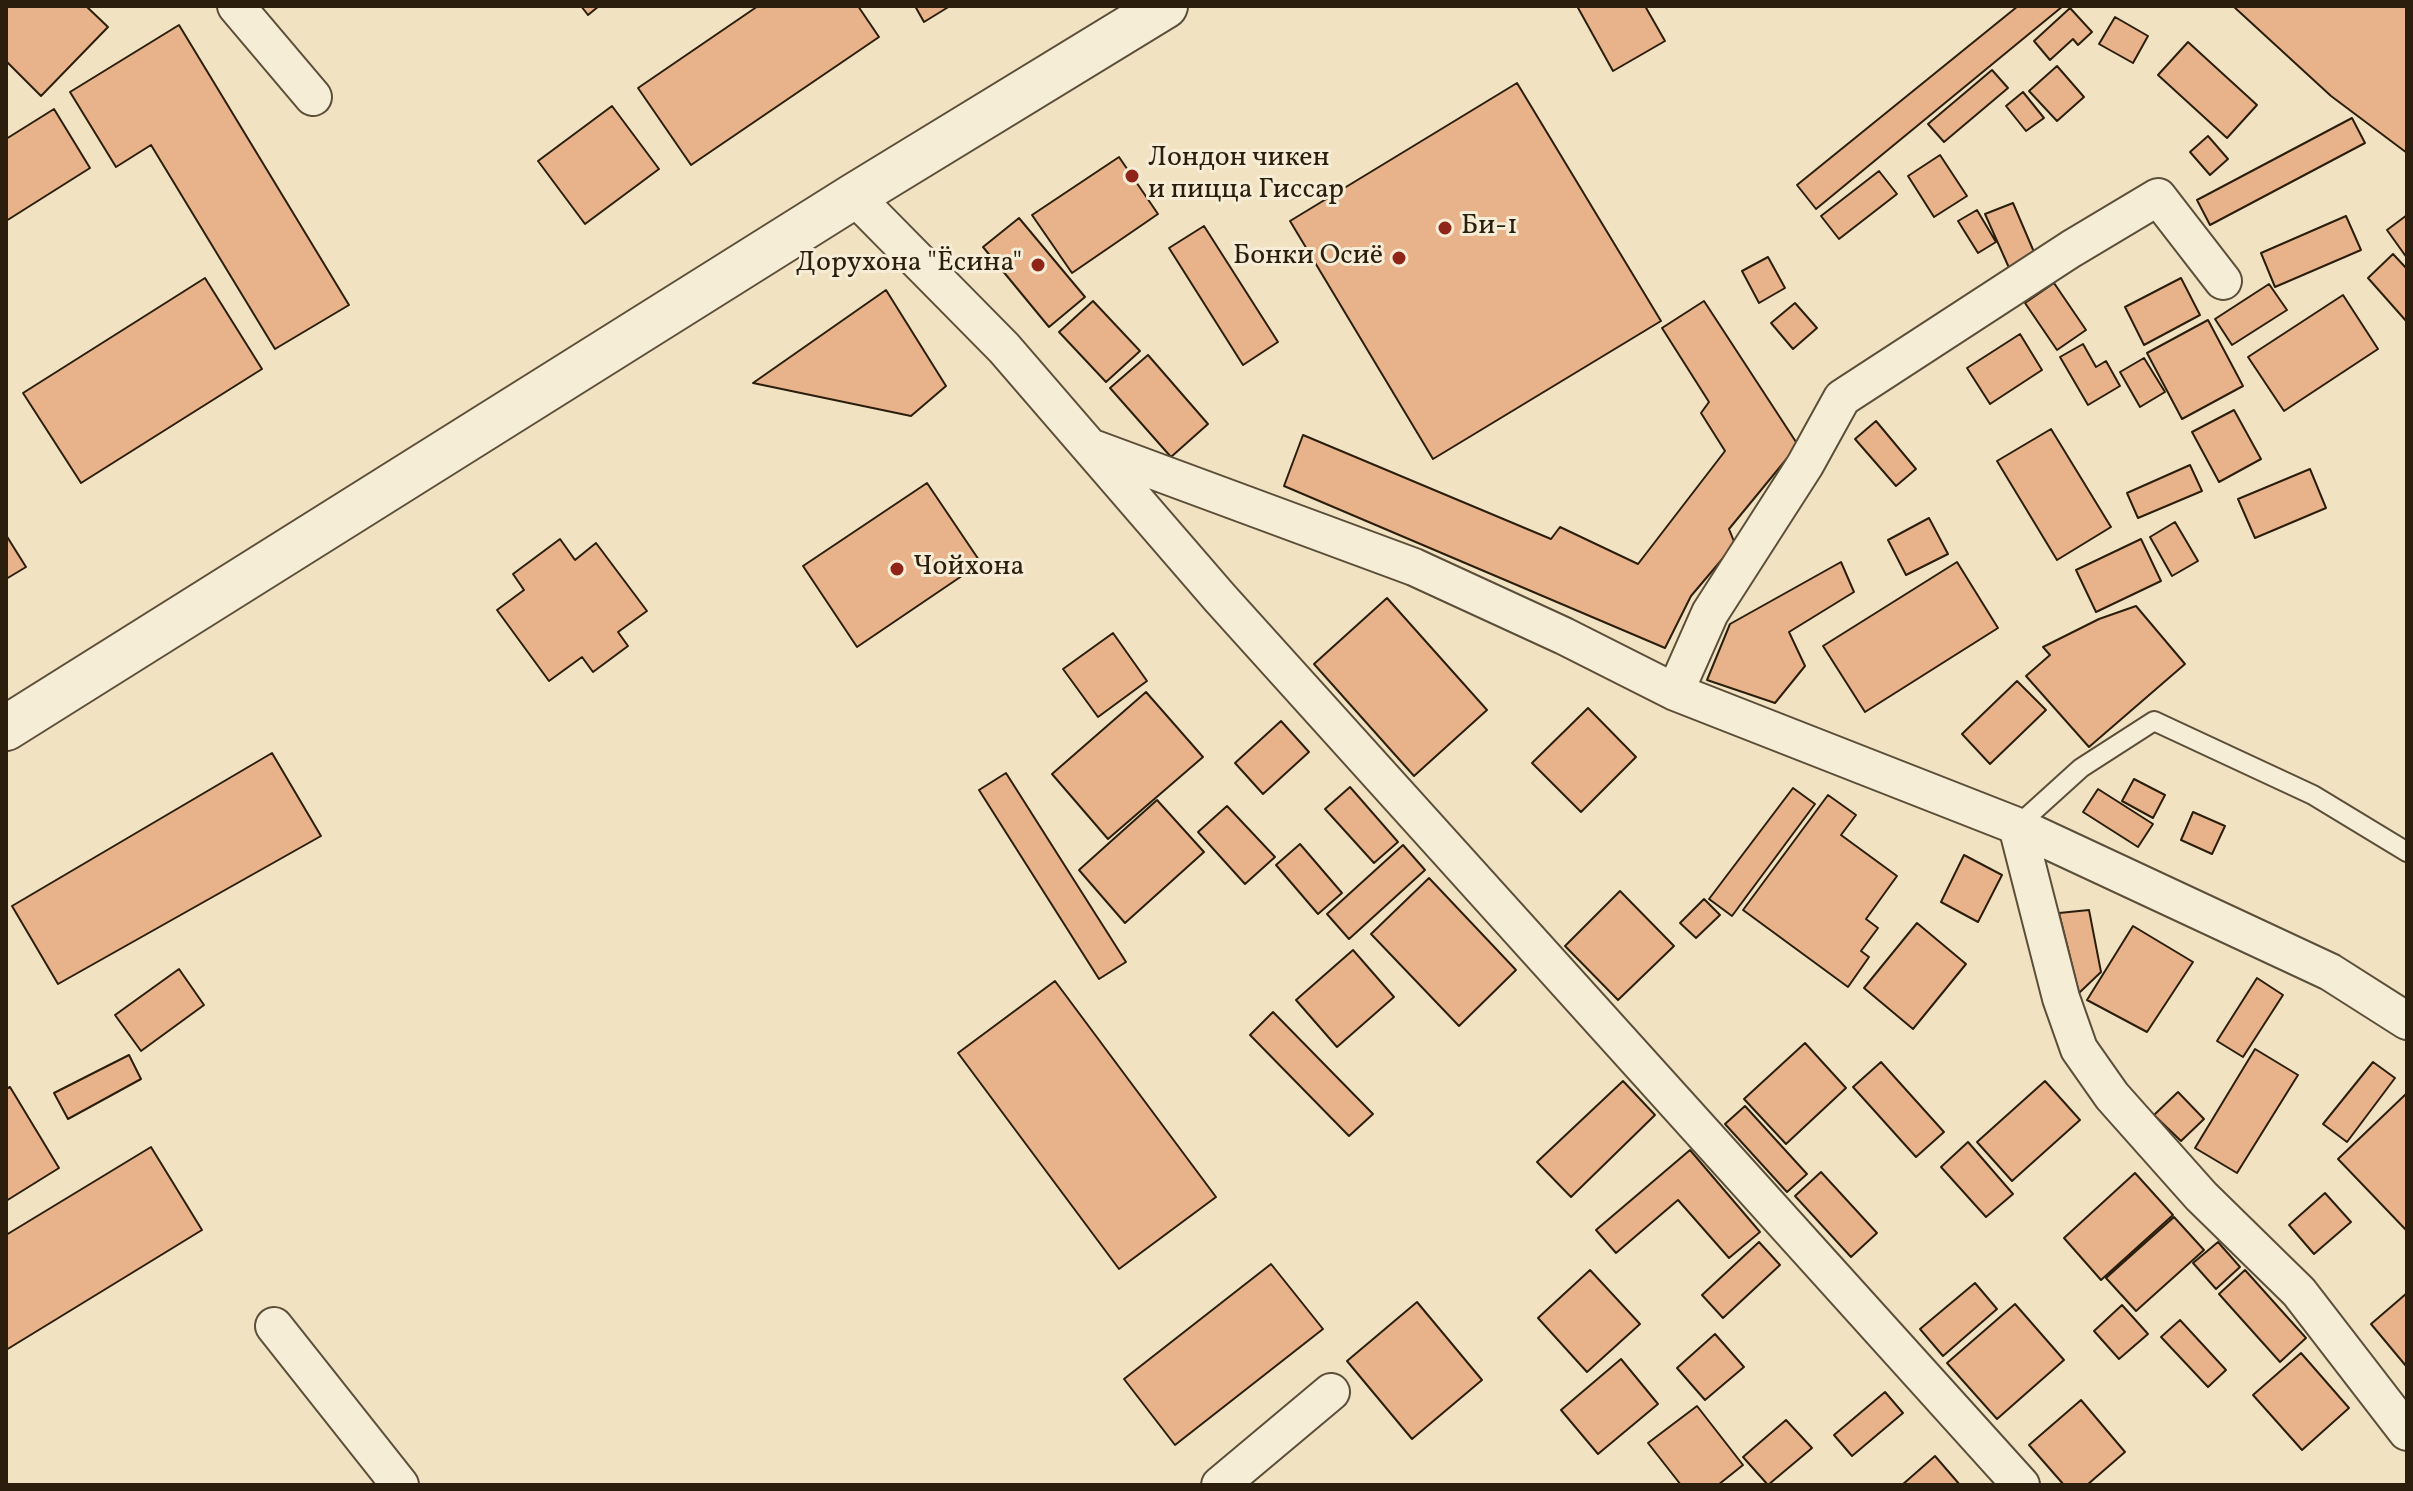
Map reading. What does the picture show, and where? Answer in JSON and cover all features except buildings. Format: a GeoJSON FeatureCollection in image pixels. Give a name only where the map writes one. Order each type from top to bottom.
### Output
{"type":"FeatureCollection","features":[{"type":"Feature","properties":{"kind":"street"},"geometry":{"type":"LineString","coordinates":[[236,6],[313,97]]}},
{"type":"Feature","properties":{"kind":"street"},"geometry":{"type":"LineString","coordinates":[[6,728],[854,196],[1165,6]]}},
{"type":"Feature","properties":{"kind":"street"},"geometry":{"type":"LineString","coordinates":[[854,196],[1004,348],[1220,598],[2021,1485]]}},
{"type":"Feature","properties":{"kind":"street"},"geometry":{"type":"LineString","coordinates":[[1675,692],[1710,613],[1805,465],[1842,398],[2071,249],[2158,197],[2223,281]]}},
{"type":"Feature","properties":{"kind":"street"},"geometry":{"type":"LineString","coordinates":[[1090,447],[1414,567],[1564,636],[1675,692],[2017,826],[2330,972],[2407,1021]]}},
{"type":"Feature","properties":{"kind":"street"},"geometry":{"type":"LineString","coordinates":[[2017,826],[2061,998],[2079,1049],[2112,1096],[2201,1196],[2299,1292],[2407,1432]]}},
{"type":"Feature","properties":{"kind":"street"},"geometry":{"type":"LineString","coordinates":[[274,1326],[400,1485]]}},
{"type":"Feature","properties":{"kind":"street"},"geometry":{"type":"LineString","coordinates":[[1220,1485],[1331,1392]]}},
{"type":"Feature","properties":{"kind":"lane"},"geometry":{"type":"LineString","coordinates":[[2017,826],[2081,768],[2154,721],[2313,795],[2407,852]]}},
{"type":"Feature","properties":{"kind":"place","name":"Лондон чикен и пицца Гиссар"},"geometry":{"type":"Point","coordinates":[1132,176]}},
{"type":"Feature","properties":{"kind":"place","name":"Би-1"},"geometry":{"type":"Point","coordinates":[1445,228]}},
{"type":"Feature","properties":{"kind":"place","name":"Бонки Осиё"},"geometry":{"type":"Point","coordinates":[1399,258]}},
{"type":"Feature","properties":{"kind":"place","name":"Дорухона \"Ёсина\""},"geometry":{"type":"Point","coordinates":[1038,265]}},
{"type":"Feature","properties":{"kind":"place","name":"Чойхона"},"geometry":{"type":"Point","coordinates":[897,569]}}]}
